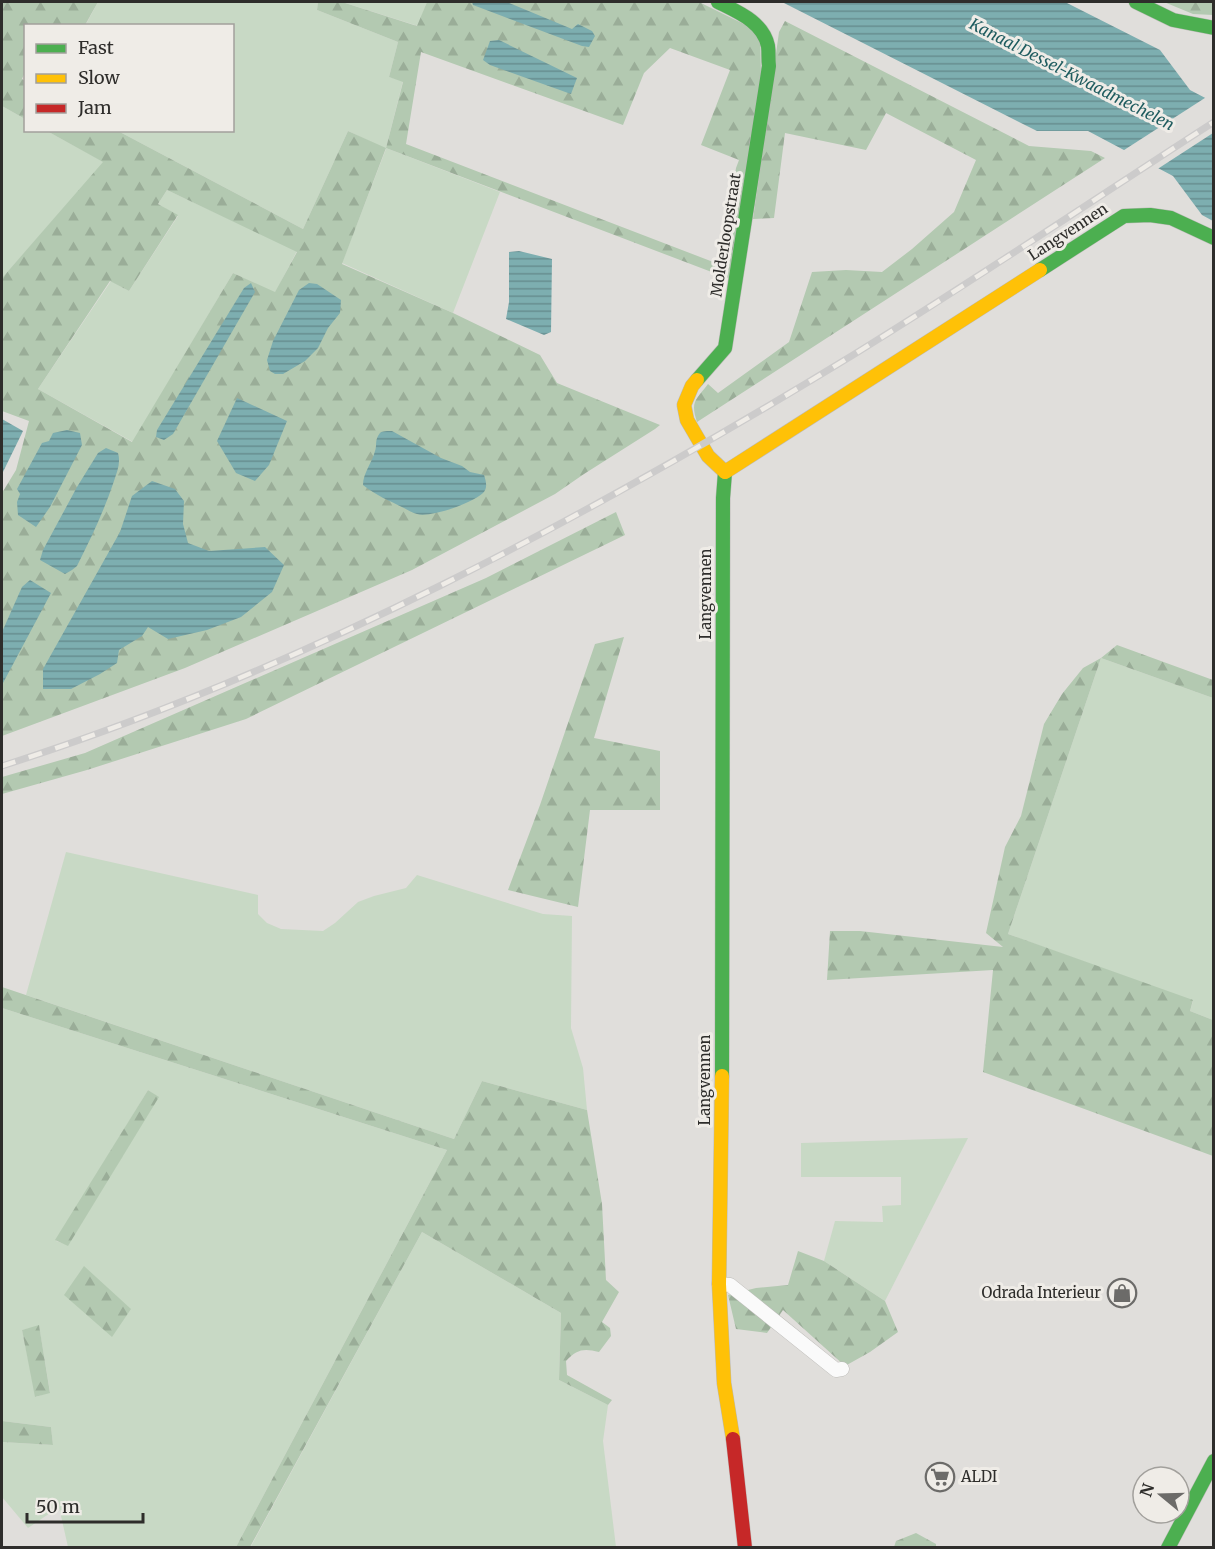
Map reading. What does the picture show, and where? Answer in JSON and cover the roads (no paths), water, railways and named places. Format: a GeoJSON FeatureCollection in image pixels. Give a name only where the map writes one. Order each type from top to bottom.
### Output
{"type":"FeatureCollection","features":[{"type":"Feature","properties":{"kind":"street","name":"Molderloopstraat"},"geometry":{"type":"LineString","coordinates":[[718,2],[747,17],[760,30],[767,42],[769,66],[725,348],[692,386],[684,405],[687,420],[708,456],[725,472]]}},
{"type":"Feature","properties":{"kind":"street"},"geometry":{"type":"LineString","coordinates":[[1136,2],[1173,20],[1214,28]]}},
{"type":"Feature","properties":{"kind":"street","name":"Langvennen"},"geometry":{"type":"LineString","coordinates":[[746,1548],[733,1436],[724,1383],[719,1284],[722,1111],[723,498],[725,472],[1124,216],[1146,213],[1166,216],[1214,238]]}},
{"type":"Feature","properties":{"kind":"street"},"geometry":{"type":"LineString","coordinates":[[719,1284],[730,1285],[836,1370],[842,1369]]}},
{"type":"Feature","properties":{"kind":"street"},"geometry":{"type":"LineString","coordinates":[[1168,1548],[1214,1461]]}},
{"type":"Feature","properties":{"kind":"water"},"geometry":{"type":"Polygon","coordinates":[[[472,2],[507,2],[572,29],[578,24],[592,31],[595,36],[589,47],[582,46],[473,5],[472,2]]]}},
{"type":"Feature","properties":{"kind":"water","name":"Kanaal Dessel-Kwaadmechelen"},"geometry":{"type":"Polygon","coordinates":[[[782,2],[1065,2],[1160,50],[1190,90],[1213,102],[1213,221],[1202,215],[1173,176],[1088,131],[1037,131],[782,2]]]}},
{"type":"Feature","properties":{"kind":"water"},"geometry":{"type":"Polygon","coordinates":[[[499,40],[577,78],[571,94],[490,65],[483,60],[490,41],[499,40]]]}},
{"type":"Feature","properties":{"kind":"water"},"geometry":{"type":"Polygon","coordinates":[[[519,251],[552,259],[551,332],[544,335],[506,319],[509,302],[509,252],[519,251]]]}},
{"type":"Feature","properties":{"kind":"water"},"geometry":{"type":"Polygon","coordinates":[[[251,283],[255,292],[173,434],[164,440],[156,437],[157,430],[244,288],[251,283]]]}},
{"type":"Feature","properties":{"kind":"water"},"geometry":{"type":"Polygon","coordinates":[[[309,283],[317,284],[341,300],[340,313],[328,328],[318,348],[305,361],[283,374],[275,374],[270,371],[267,360],[273,341],[299,290],[309,283]]]}},
{"type":"Feature","properties":{"kind":"water"},"geometry":{"type":"Polygon","coordinates":[[[237,398],[287,421],[269,465],[255,481],[236,473],[217,441],[237,398]]]}},
{"type":"Feature","properties":{"kind":"water"},"geometry":{"type":"Polygon","coordinates":[[[2,419],[23,431],[2,474],[2,419]]]}},
{"type":"Feature","properties":{"kind":"water"},"geometry":{"type":"Polygon","coordinates":[[[67,430],[80,433],[82,445],[50,507],[36,527],[18,515],[17,502],[20,494],[17,489],[42,443],[49,441],[53,433],[67,430]]]}},
{"type":"Feature","properties":{"kind":"water"},"geometry":{"type":"Polygon","coordinates":[[[392,431],[470,472],[484,475],[485,491],[461,505],[423,515],[372,492],[363,485],[363,481],[376,449],[377,438],[381,432],[392,431]]]}},
{"type":"Feature","properties":{"kind":"water"},"geometry":{"type":"Polygon","coordinates":[[[106,448],[118,453],[119,464],[116,474],[102,514],[77,566],[65,574],[40,560],[43,550],[98,453],[106,448]]]}},
{"type":"Feature","properties":{"kind":"water"},"geometry":{"type":"Polygon","coordinates":[[[152,481],[175,489],[184,501],[183,524],[188,543],[209,551],[265,547],[284,565],[272,592],[241,617],[207,630],[168,639],[148,627],[142,636],[119,650],[117,663],[100,674],[71,689],[43,689],[43,669],[120,532],[132,496],[152,481]]]}},
{"type":"Feature","properties":{"kind":"water"},"geometry":{"type":"Polygon","coordinates":[[[30,580],[51,593],[3,683],[2,632],[22,587],[30,580]]]}},
{"type":"Feature","properties":{"kind":"railway"},"geometry":{"type":"LineString","coordinates":[[2,766],[114,728],[224,684],[333,637],[545,532],[752,416],[853,355],[1214,122]]}},
{"type":"Feature","properties":{"kind":"place","name":"Odrada Interieur"},"geometry":{"type":"Point","coordinates":[1122,1293]}},
{"type":"Feature","properties":{"kind":"place","name":"ALDI"},"geometry":{"type":"Point","coordinates":[940,1477]}}]}
